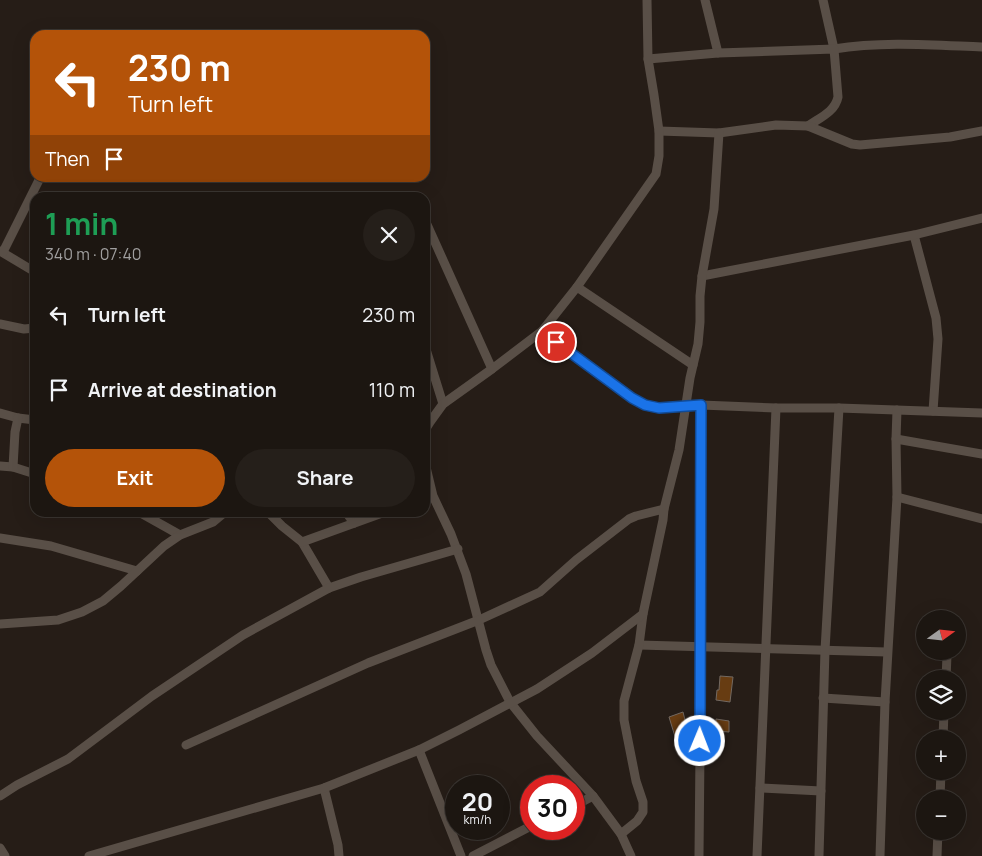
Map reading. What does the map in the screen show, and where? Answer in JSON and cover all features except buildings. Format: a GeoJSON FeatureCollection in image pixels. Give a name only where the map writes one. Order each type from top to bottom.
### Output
{"type":"FeatureCollection","features":[{"type":"Feature","properties":{"kind":"street"},"geometry":{"type":"LineString","coordinates":[[430,422],[443,404],[492,370],[542,331],[577,287],[656,174],[659,156],[659,131],[648,59],[647,0]]}},
{"type":"Feature","properties":{"kind":"street"},"geometry":{"type":"LineString","coordinates":[[705,0],[718,53]]}},
{"type":"Feature","properties":{"kind":"street"},"geometry":{"type":"LineString","coordinates":[[808,126],[831,110],[836,104],[838,97],[834,49],[823,0]]}},
{"type":"Feature","properties":{"kind":"street"},"geometry":{"type":"LineString","coordinates":[[648,59],[718,53],[834,49],[898,43],[982,47]]}},
{"type":"Feature","properties":{"kind":"street"},"geometry":{"type":"LineString","coordinates":[[659,131],[719,133],[776,125],[808,126],[852,144],[860,145],[950,137],[982,131]]}},
{"type":"Feature","properties":{"kind":"street"},"geometry":{"type":"LineString","coordinates":[[620,834],[637,821],[643,812],[643,802],[636,781],[624,720],[624,701],[639,645],[643,614],[664,509],[679,450],[690,378],[699,336],[700,296],[714,209],[719,133]]}},
{"type":"Feature","properties":{"kind":"street"},"geometry":{"type":"LineString","coordinates":[[30,197],[2,251],[30,269]]}},
{"type":"Feature","properties":{"kind":"street"},"geometry":{"type":"LineString","coordinates":[[702,276],[914,235],[982,218]]}},
{"type":"Feature","properties":{"kind":"street"},"geometry":{"type":"LineString","coordinates":[[430,231],[492,370]]}},
{"type":"Feature","properties":{"kind":"street"},"geometry":{"type":"LineString","coordinates":[[914,235],[936,318],[938,333],[933,411]]}},
{"type":"Feature","properties":{"kind":"street"},"geometry":{"type":"LineString","coordinates":[[577,287],[693,365]]}},
{"type":"Feature","properties":{"kind":"street"},"geometry":{"type":"LineString","coordinates":[[0,324],[30,329]]}},
{"type":"Feature","properties":{"kind":"street"},"geometry":{"type":"LineString","coordinates":[[542,331],[632,398],[645,405],[659,408],[701,405],[982,412]]}},
{"type":"Feature","properties":{"kind":"street"},"geometry":{"type":"LineString","coordinates":[[430,362],[443,404]]}},
{"type":"Feature","properties":{"kind":"street"},"geometry":{"type":"LineString","coordinates":[[699,856],[701,405]]}},
{"type":"Feature","properties":{"kind":"street"},"geometry":{"type":"LineString","coordinates":[[757,856],[776,408]]}},
{"type":"Feature","properties":{"kind":"street"},"geometry":{"type":"LineString","coordinates":[[819,856],[825,650],[840,408]]}},
{"type":"Feature","properties":{"kind":"street"},"geometry":{"type":"LineString","coordinates":[[880,856],[887,652],[897,497],[897,410]]}},
{"type":"Feature","properties":{"kind":"street"},"geometry":{"type":"LineString","coordinates":[[0,413],[30,419]]}},
{"type":"Feature","properties":{"kind":"street"},"geometry":{"type":"LineString","coordinates":[[13,467],[15,432],[18,418]]}},
{"type":"Feature","properties":{"kind":"street"},"geometry":{"type":"LineString","coordinates":[[896,439],[982,454]]}},
{"type":"Feature","properties":{"kind":"street"},"geometry":{"type":"LineString","coordinates":[[0,466],[13,467],[30,472]]}},
{"type":"Feature","properties":{"kind":"street"},"geometry":{"type":"LineString","coordinates":[[897,497],[982,519]]}},
{"type":"Feature","properties":{"kind":"street"},"geometry":{"type":"LineString","coordinates":[[430,499],[458,549],[491,665],[510,702],[537,736],[593,796],[620,834],[632,856]]}},
{"type":"Feature","properties":{"kind":"street"},"geometry":{"type":"LineString","coordinates":[[186,745],[368,663],[479,620],[540,592],[576,560],[629,520],[636,516],[664,509]]}},
{"type":"Feature","properties":{"kind":"street"},"geometry":{"type":"LineString","coordinates":[[148,517],[180,535]]}},
{"type":"Feature","properties":{"kind":"street"},"geometry":{"type":"LineString","coordinates":[[0,626],[58,620],[82,612],[103,601],[164,546],[180,535],[214,522],[220,517]]}},
{"type":"Feature","properties":{"kind":"street"},"geometry":{"type":"LineString","coordinates":[[273,517],[302,542],[329,588]]}},
{"type":"Feature","properties":{"kind":"street"},"geometry":{"type":"LineString","coordinates":[[350,517],[354,523]]}},
{"type":"Feature","properties":{"kind":"street"},"geometry":{"type":"LineString","coordinates":[[302,542],[371,517]]}},
{"type":"Feature","properties":{"kind":"street"},"geometry":{"type":"LineString","coordinates":[[0,538],[52,546],[137,571]]}},
{"type":"Feature","properties":{"kind":"street"},"geometry":{"type":"LineString","coordinates":[[0,796],[17,785],[68,759],[152,696],[243,635],[329,588],[458,549]]}},
{"type":"Feature","properties":{"kind":"street"},"geometry":{"type":"LineString","coordinates":[[89,856],[324,788],[419,750],[538,688],[592,653],[643,614]]}},
{"type":"Feature","properties":{"kind":"street"},"geometry":{"type":"LineString","coordinates":[[639,645],[887,652]]}},
{"type":"Feature","properties":{"kind":"street"},"geometry":{"type":"LineString","coordinates":[[823,698],[885,702]]}},
{"type":"Feature","properties":{"kind":"street"},"geometry":{"type":"LineString","coordinates":[[419,750],[461,856]]}},
{"type":"Feature","properties":{"kind":"street"},"geometry":{"type":"LineString","coordinates":[[324,788],[339,856]]}},
{"type":"Feature","properties":{"kind":"street"},"geometry":{"type":"LineString","coordinates":[[760,788],[821,791]]}},
{"type":"Feature","properties":{"kind":"street"},"geometry":{"type":"LineString","coordinates":[[585,800],[593,796]]}},
{"type":"Feature","properties":{"kind":"street"},"geometry":{"type":"LineString","coordinates":[[473,856],[520,832]]}},
{"type":"Feature","properties":{"kind":"street"},"geometry":{"type":"LineString","coordinates":[[937,856],[938,840]]}},
{"type":"Feature","properties":{"kind":"street"},"geometry":{"type":"LineString","coordinates":[[0,848],[5,856]]}},
{"type":"Feature","properties":{"kind":"route"},"geometry":{"type":"LineString","coordinates":[[556,342],[632,398],[645,405],[659,408],[701,405],[700,741]]}}]}
